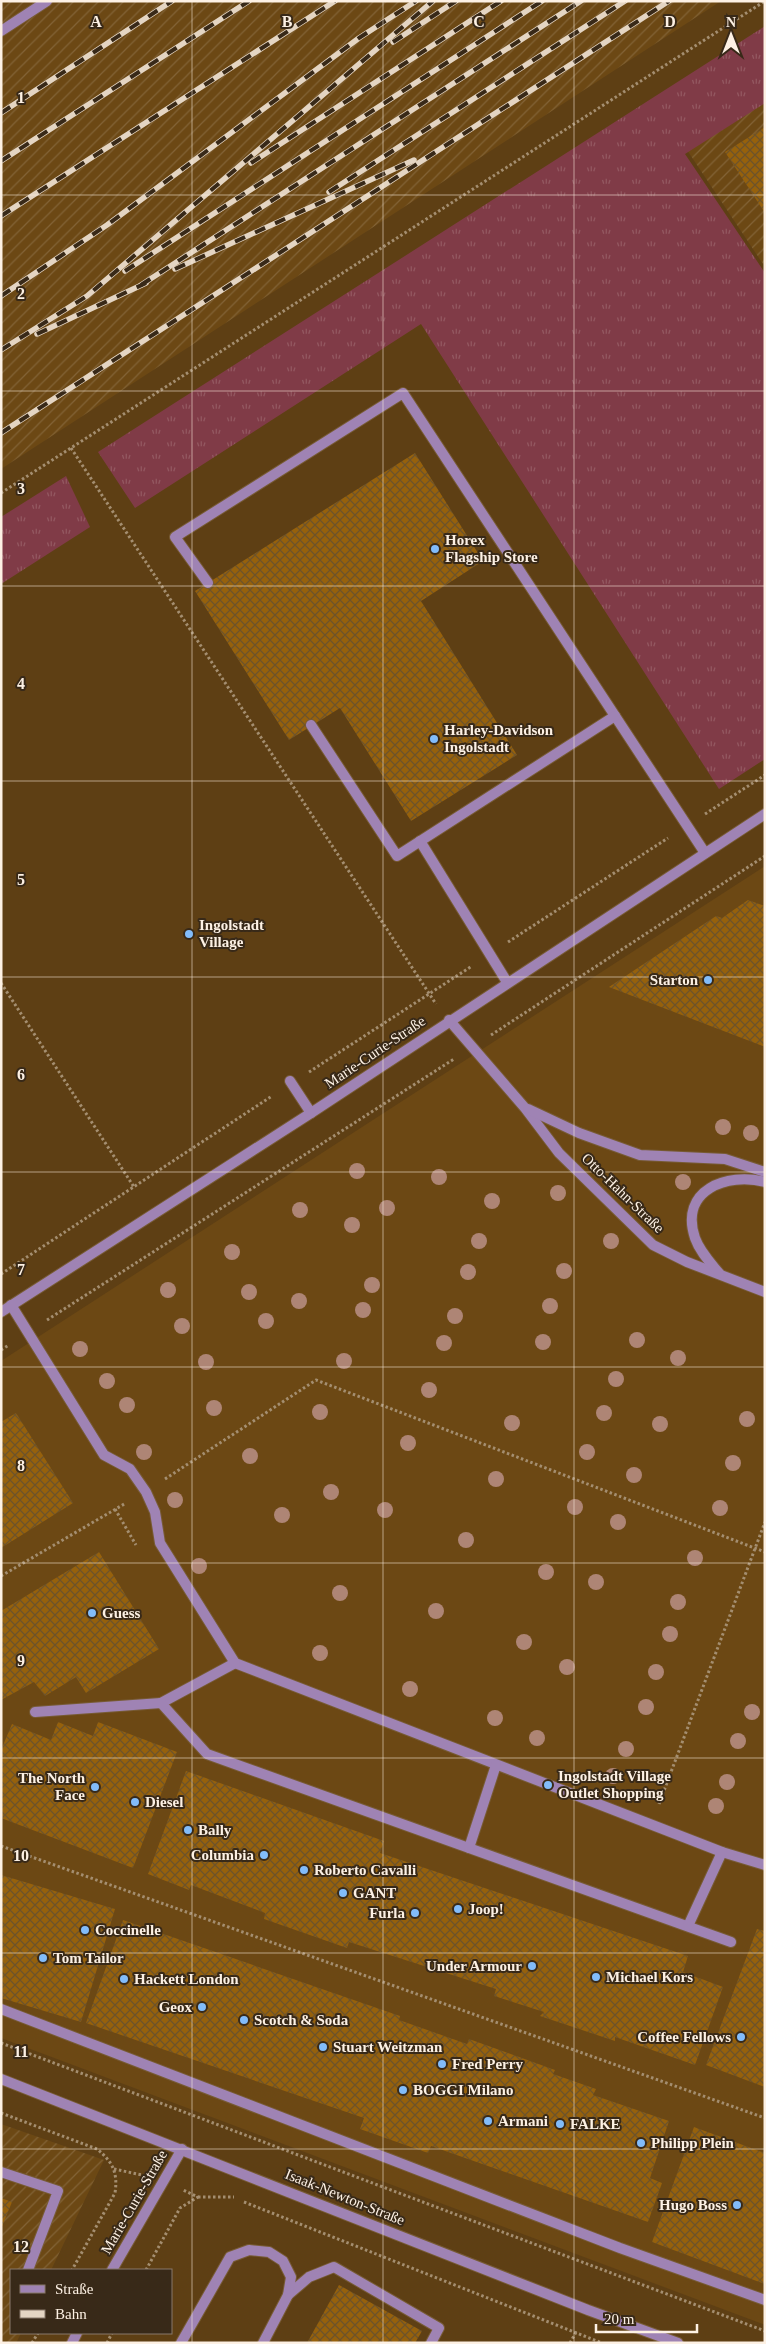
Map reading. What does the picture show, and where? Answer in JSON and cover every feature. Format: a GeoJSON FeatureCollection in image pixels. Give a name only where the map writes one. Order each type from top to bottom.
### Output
{"type":"FeatureCollection","features":[{"type":"Feature","properties":{"kind":"street"},"geometry":{"type":"LineString","coordinates":[[1,31],[47,1]]}},
{"type":"Feature","properties":{"kind":"street"},"geometry":{"type":"LineString","coordinates":[[208,583],[175,537],[403,393],[705,853]]}},
{"type":"Feature","properties":{"kind":"street"},"geometry":{"type":"LineString","coordinates":[[312,726],[397,856],[616,716]]}},
{"type":"Feature","properties":{"kind":"street","name":"Marie-Curie-Straße"},"geometry":{"type":"LineString","coordinates":[[1,1312],[311,1113],[449,1020],[765,814]]}},
{"type":"Feature","properties":{"kind":"street"},"geometry":{"type":"LineString","coordinates":[[420,841],[508,982]]}},
{"type":"Feature","properties":{"kind":"street","name":"Otto-Hahn-Straße"},"geometry":{"type":"LineString","coordinates":[[449,1020],[502,1084],[525,1108],[559,1153],[653,1245],[720,1275],[765,1292]]}},
{"type":"Feature","properties":{"kind":"street"},"geometry":{"type":"LineString","coordinates":[[291,1082],[311,1113]]}},
{"type":"Feature","properties":{"kind":"street","name":"Otto-Hahn-Straße"},"geometry":{"type":"LineString","coordinates":[[525,1108],[579,1134],[640,1155],[725,1159],[765,1172]]}},
{"type":"Feature","properties":{"kind":"street"},"geometry":{"type":"LineString","coordinates":[[720,1275],[703,1254],[695,1237],[692,1218],[696,1203],[709,1188],[728,1180],[748,1178],[765,1182]]}},
{"type":"Feature","properties":{"kind":"street"},"geometry":{"type":"LineString","coordinates":[[11,1305],[104,1455],[130,1469],[146,1492],[155,1512],[160,1543],[235,1664],[722,1852],[765,1865]]}},
{"type":"Feature","properties":{"kind":"street"},"geometry":{"type":"LineString","coordinates":[[35,1712],[161,1703],[235,1664]]}},
{"type":"Feature","properties":{"kind":"street"},"geometry":{"type":"LineString","coordinates":[[161,1703],[207,1754],[731,1942]]}},
{"type":"Feature","properties":{"kind":"street"},"geometry":{"type":"LineString","coordinates":[[469,1848],[496,1765]]}},
{"type":"Feature","properties":{"kind":"street"},"geometry":{"type":"LineString","coordinates":[[688,1926],[722,1852]]}},
{"type":"Feature","properties":{"kind":"street"},"geometry":{"type":"LineString","coordinates":[[1,2009],[620,2248],[765,2300]]}},
{"type":"Feature","properties":{"kind":"street","name":"Isaak-Newton-Straße"},"geometry":{"type":"LineString","coordinates":[[1,2079],[588,2310],[678,2343]]}},
{"type":"Feature","properties":{"kind":"street","name":"Marie-Curie-Straße"},"geometry":{"type":"LineString","coordinates":[[113,2269],[182,2149]]}},
{"type":"Feature","properties":{"kind":"street"},"geometry":{"type":"LineString","coordinates":[[1,2172],[58,2191],[28,2269]]}},
{"type":"Feature","properties":{"kind":"street"},"geometry":{"type":"LineString","coordinates":[[181,2343],[230,2257],[249,2250],[269,2252],[283,2261],[291,2277],[288,2295],[263,2343]]}},
{"type":"Feature","properties":{"kind":"street"},"geometry":{"type":"LineString","coordinates":[[288,2295],[309,2277],[334,2267],[439,2328],[431,2343]]}},
{"type":"Feature","properties":{"kind":"path"},"geometry":{"type":"LineString","coordinates":[[1,494],[765,1]]}},
{"type":"Feature","properties":{"kind":"path"},"geometry":{"type":"LineString","coordinates":[[71,448],[428,994],[449,1020]]}},
{"type":"Feature","properties":{"kind":"path"},"geometry":{"type":"LineString","coordinates":[[1,1274],[291,1082],[765,775]]}},
{"type":"Feature","properties":{"kind":"path"},"geometry":{"type":"LineString","coordinates":[[1,1350],[473,1047],[765,856]]}},
{"type":"Feature","properties":{"kind":"path"},"geometry":{"type":"LineString","coordinates":[[1,983],[134,1187]]}},
{"type":"Feature","properties":{"kind":"path"},"geometry":{"type":"LineString","coordinates":[[1,1576],[146,1492],[316,1380],[765,1552]]}},
{"type":"Feature","properties":{"kind":"path"},"geometry":{"type":"LineString","coordinates":[[651,1825],[765,1522]]}},
{"type":"Feature","properties":{"kind":"path"},"geometry":{"type":"LineString","coordinates":[[1,1846],[765,2118]]}},
{"type":"Feature","properties":{"kind":"path"},"geometry":{"type":"LineString","coordinates":[[1,2043],[765,2331]]}},
{"type":"Feature","properties":{"kind":"path"},"geometry":{"type":"LineString","coordinates":[[1,2113],[97,2149],[107,2156],[114,2169],[117,2180],[115,2194],[73,2269]]}},
{"type":"Feature","properties":{"kind":"path"},"geometry":{"type":"LineString","coordinates":[[163,2181],[198,2197],[230,2196],[602,2343]]}},
{"type":"Feature","properties":{"kind":"path"},"geometry":{"type":"LineString","coordinates":[[147,2269],[180,2208],[198,2197]]}},
{"type":"Feature","properties":{"kind":"shaded area"},"geometry":{"type":"Polygon","coordinates":[[[1,1],[721,1],[1,469],[1,1]]]}},
{"type":"Feature","properties":{"kind":"shaded area"},"geometry":{"type":"Polygon","coordinates":[[[765,99],[765,267],[687,150],[765,99]]]}},
{"type":"Feature","properties":{"kind":"shaded area"},"geometry":{"type":"Polygon","coordinates":[[[765,866],[765,2325],[1,2038],[1,1361],[765,866]]]}},
{"type":"Feature","properties":{"kind":"shaded area"},"geometry":{"type":"Polygon","coordinates":[[[1,2124],[104,2160],[51,2269],[10,2269],[10,2334],[20,2334],[16,2343],[1,2343],[1,2124]]]}},
{"type":"Feature","properties":{"kind":"green space"},"geometry":{"type":"Polygon","coordinates":[[[765,26],[765,103],[685,154],[765,273],[765,759],[719,789],[421,324],[135,508],[98,452],[765,26]]]}},
{"type":"Feature","properties":{"kind":"green space"},"geometry":{"type":"Polygon","coordinates":[[[66,476],[90,527],[1,584],[1,517],[66,476]]]}},
{"type":"Feature","properties":{"kind":"building"},"geometry":{"type":"Polygon","coordinates":[[[765,127],[765,213],[725,152],[765,127]]]}},
{"type":"Feature","properties":{"kind":"building"},"geometry":{"type":"Polygon","coordinates":[[[415,453],[483,561],[421,601],[517,755],[411,821],[340,708],[289,740],[195,591],[415,453]]]}},
{"type":"Feature","properties":{"kind":"building"},"geometry":{"type":"Polygon","coordinates":[[[748,900],[765,906],[765,1047],[609,987],[716,916],[722,918],[748,900]]]}},
{"type":"Feature","properties":{"kind":"building"},"geometry":{"type":"Polygon","coordinates":[[[16,1413],[73,1503],[1,1548],[1,1422],[16,1413]]]}},
{"type":"Feature","properties":{"kind":"building","name":"Guess"},"geometry":{"type":"Polygon","coordinates":[[[99,1552],[159,1649],[86,1693],[76,1677],[45,1696],[34,1682],[1,1700],[1,1611],[99,1552]]]}},
{"type":"Feature","properties":{"kind":"building"},"geometry":{"type":"Polygon","coordinates":[[[58,1722],[93,1736],[98,1722],[177,1752],[133,1868],[1,1818],[1,1750],[12,1724],[51,1740],[58,1722]]]}},
{"type":"Feature","properties":{"kind":"building"},"geometry":{"type":"Polygon","coordinates":[[[186,1771],[384,1841],[380,1853],[688,1956],[683,1972],[723,1987],[695,2065],[615,2037],[615,2041],[540,2016],[544,2012],[494,1996],[496,1989],[349,1942],[347,1948],[264,1919],[265,1913],[191,1885],[189,1890],[148,1874],[186,1771]]]}},
{"type":"Feature","properties":{"kind":"building","name":"Tom Tailor"},"geometry":{"type":"Polygon","coordinates":[[[1,1875],[115,1909],[81,2022],[1,1998],[1,1875]]]}},
{"type":"Feature","properties":{"kind":"building"},"geometry":{"type":"Polygon","coordinates":[[[123,1920],[400,2016],[399,2020],[467,2044],[469,2039],[555,2070],[553,2074],[596,2089],[593,2095],[669,2121],[650,2178],[662,2183],[648,2222],[431,2146],[428,2153],[360,2129],[364,2118],[86,2023],[123,1920]]]}},
{"type":"Feature","properties":{"kind":"building","name":"Coffee Fellows"},"geometry":{"type":"Polygon","coordinates":[[[757,1929],[765,1931],[765,2087],[706,2065],[757,1929]]]}},
{"type":"Feature","properties":{"kind":"building"},"geometry":{"type":"Polygon","coordinates":[[[694,2127],[765,2153],[765,2284],[652,2242],[694,2127]]]}},
{"type":"Feature","properties":{"kind":"building"},"geometry":{"type":"Polygon","coordinates":[[[1,2198],[12,2202],[1,2229],[1,2198]]]}},
{"type":"Feature","properties":{"kind":"building"},"geometry":{"type":"Polygon","coordinates":[[[339,2285],[422,2331],[415,2343],[307,2343],[339,2285]]]}},
{"type":"Feature","properties":{"kind":"railway"},"geometry":{"type":"LineString","coordinates":[[1,113],[172,1]]}},
{"type":"Feature","properties":{"kind":"railway"},"geometry":{"type":"LineString","coordinates":[[1,161],[249,1]]}},
{"type":"Feature","properties":{"kind":"railway"},"geometry":{"type":"LineString","coordinates":[[1,216],[335,1]]}},
{"type":"Feature","properties":{"kind":"railway"},"geometry":{"type":"LineString","coordinates":[[1,296],[107,225],[359,38],[416,1]]}},
{"type":"Feature","properties":{"kind":"railway"},"geometry":{"type":"LineString","coordinates":[[1,350],[87,296],[433,1]]}},
{"type":"Feature","properties":{"kind":"railway"},"geometry":{"type":"LineString","coordinates":[[393,42],[456,1]]}},
{"type":"Feature","properties":{"kind":"railway"},"geometry":{"type":"LineString","coordinates":[[251,163],[501,1]]}},
{"type":"Feature","properties":{"kind":"railway"},"geometry":{"type":"LineString","coordinates":[[125,271],[542,1]]}},
{"type":"Feature","properties":{"kind":"railway"},"geometry":{"type":"LineString","coordinates":[[141,285],[581,1]]}},
{"type":"Feature","properties":{"kind":"railway"},"geometry":{"type":"LineString","coordinates":[[329,192],[625,1]]}},
{"type":"Feature","properties":{"kind":"railway"},"geometry":{"type":"LineString","coordinates":[[1,433],[669,1]]}},
{"type":"Feature","properties":{"kind":"railway"},"geometry":{"type":"LineString","coordinates":[[175,269],[414,160]]}},
{"type":"Feature","properties":{"kind":"railway"},"geometry":{"type":"LineString","coordinates":[[37,334],[146,283]]}},
{"type":"Feature","properties":{"kind":"place","name":"Horex Flagship Store"},"geometry":{"type":"Point","coordinates":[435,549]}},
{"type":"Feature","properties":{"kind":"place","name":"Harley-Davidson Ingolstadt"},"geometry":{"type":"Point","coordinates":[434,739]}},
{"type":"Feature","properties":{"kind":"place","name":"Ingolstadt Village"},"geometry":{"type":"Point","coordinates":[189,934]}},
{"type":"Feature","properties":{"kind":"place","name":"Starton"},"geometry":{"type":"Point","coordinates":[708,980]}},
{"type":"Feature","properties":{"kind":"place","name":"Guess"},"geometry":{"type":"Point","coordinates":[92,1613]}},
{"type":"Feature","properties":{"kind":"place","name":"Ingolstadt Village Outlet Shopping"},"geometry":{"type":"Point","coordinates":[548,1785]}},
{"type":"Feature","properties":{"kind":"place","name":"The North Face"},"geometry":{"type":"Point","coordinates":[95,1787]}},
{"type":"Feature","properties":{"kind":"place","name":"Diesel"},"geometry":{"type":"Point","coordinates":[135,1802]}},
{"type":"Feature","properties":{"kind":"place","name":"Bally"},"geometry":{"type":"Point","coordinates":[188,1830]}},
{"type":"Feature","properties":{"kind":"place","name":"Columbia"},"geometry":{"type":"Point","coordinates":[264,1855]}},
{"type":"Feature","properties":{"kind":"place","name":"Roberto Cavalli"},"geometry":{"type":"Point","coordinates":[304,1870]}},
{"type":"Feature","properties":{"kind":"place","name":"GANT"},"geometry":{"type":"Point","coordinates":[343,1893]}},
{"type":"Feature","properties":{"kind":"place","name":"Joop!"},"geometry":{"type":"Point","coordinates":[458,1909]}},
{"type":"Feature","properties":{"kind":"place","name":"Furla"},"geometry":{"type":"Point","coordinates":[415,1913]}},
{"type":"Feature","properties":{"kind":"place","name":"Coccinelle"},"geometry":{"type":"Point","coordinates":[85,1930]}},
{"type":"Feature","properties":{"kind":"place","name":"Tom Tailor"},"geometry":{"type":"Point","coordinates":[43,1958]}},
{"type":"Feature","properties":{"kind":"place","name":"Under Armour"},"geometry":{"type":"Point","coordinates":[532,1966]}},
{"type":"Feature","properties":{"kind":"place","name":"Michael Kors"},"geometry":{"type":"Point","coordinates":[596,1977]}},
{"type":"Feature","properties":{"kind":"place","name":"Hackett London"},"geometry":{"type":"Point","coordinates":[124,1979]}},
{"type":"Feature","properties":{"kind":"place","name":"Geox"},"geometry":{"type":"Point","coordinates":[202,2007]}},
{"type":"Feature","properties":{"kind":"place","name":"Scotch & Soda"},"geometry":{"type":"Point","coordinates":[244,2020]}},
{"type":"Feature","properties":{"kind":"place","name":"Coffee Fellows"},"geometry":{"type":"Point","coordinates":[741,2037]}},
{"type":"Feature","properties":{"kind":"place","name":"Stuart Weitzman"},"geometry":{"type":"Point","coordinates":[323,2047]}},
{"type":"Feature","properties":{"kind":"place","name":"Fred Perry"},"geometry":{"type":"Point","coordinates":[442,2064]}},
{"type":"Feature","properties":{"kind":"place","name":"BOGGI Milano"},"geometry":{"type":"Point","coordinates":[403,2090]}},
{"type":"Feature","properties":{"kind":"place","name":"Armani"},"geometry":{"type":"Point","coordinates":[488,2121]}},
{"type":"Feature","properties":{"kind":"place","name":"FALKE"},"geometry":{"type":"Point","coordinates":[560,2124]}},
{"type":"Feature","properties":{"kind":"place","name":"Philipp Plein"},"geometry":{"type":"Point","coordinates":[641,2143]}},
{"type":"Feature","properties":{"kind":"place","name":"Hugo Boss"},"geometry":{"type":"Point","coordinates":[737,2205]}}]}
